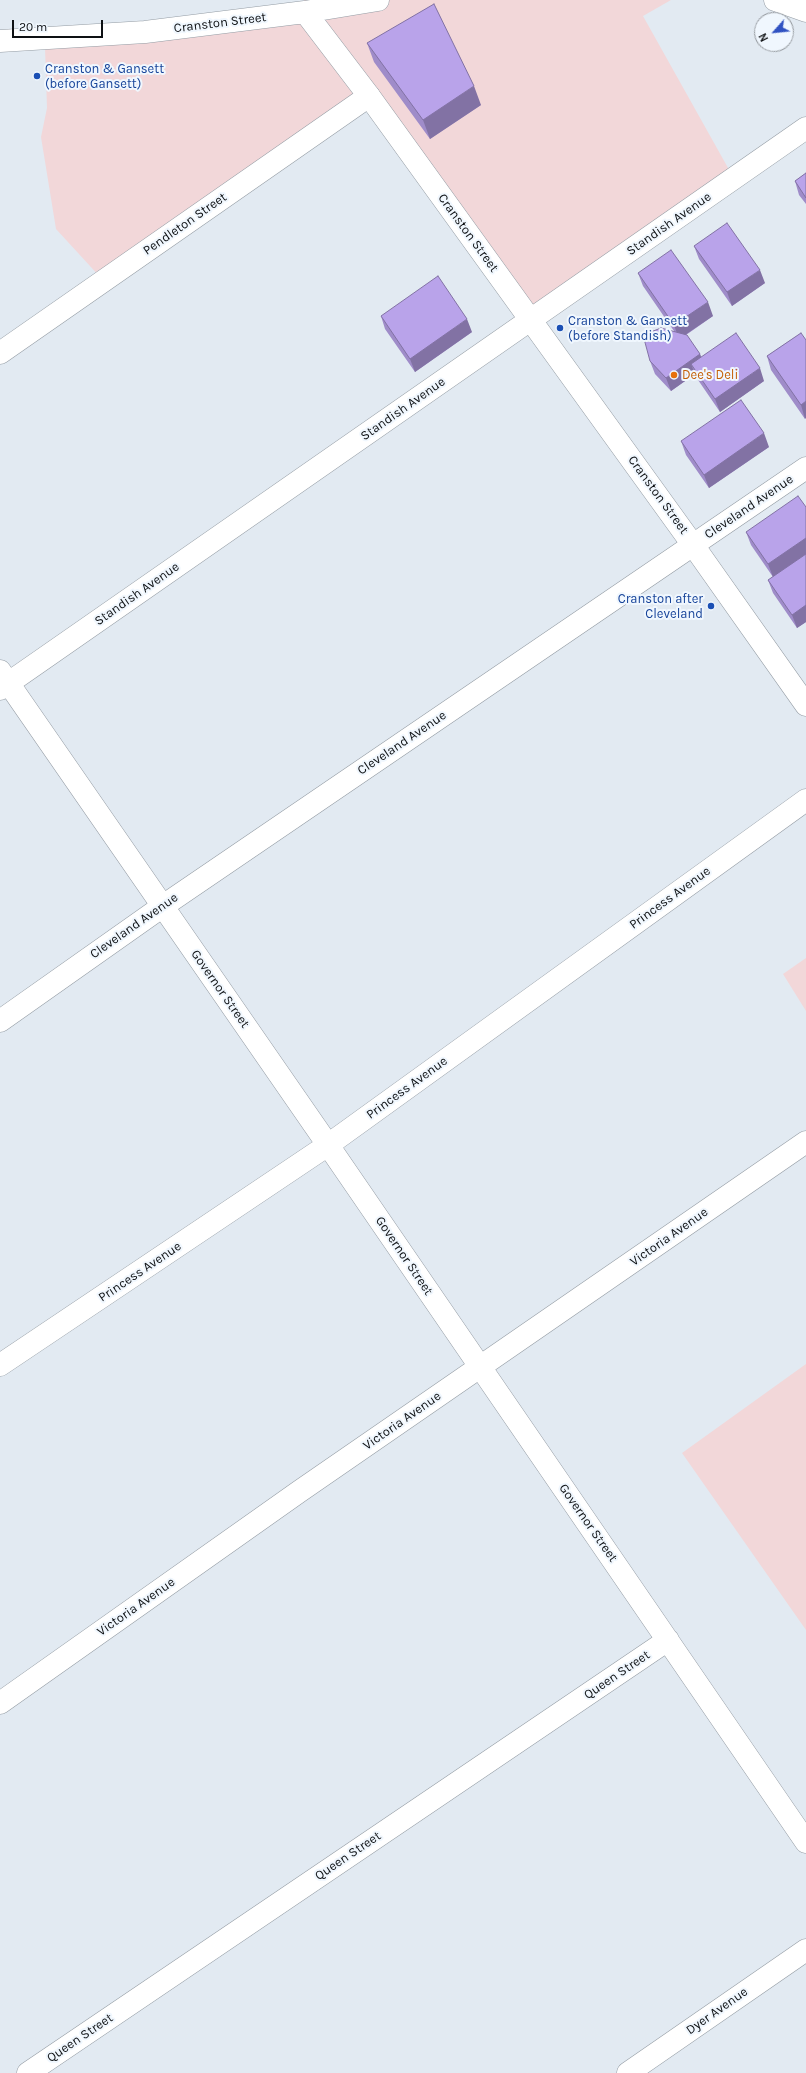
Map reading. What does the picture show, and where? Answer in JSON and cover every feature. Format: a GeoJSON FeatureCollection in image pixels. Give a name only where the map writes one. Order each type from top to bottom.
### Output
{"type":"FeatureCollection","features":[{"type":"Feature","properties":{"kind":"street"},"geometry":{"type":"LineString","coordinates":[[305,6],[378,0]]}},
{"type":"Feature","properties":{"kind":"street"},"geometry":{"type":"LineString","coordinates":[[775,0],[806,11]]}},
{"type":"Feature","properties":{"kind":"street","name":"Cranston Street"},"geometry":{"type":"LineString","coordinates":[[0,41],[145,32],[305,6],[693,545],[806,705]]}},
{"type":"Feature","properties":{"kind":"street","name":"Pendleton Street"},"geometry":{"type":"LineString","coordinates":[[0,353],[369,96]]}},
{"type":"Feature","properties":{"kind":"street","name":"Standish Avenue"},"geometry":{"type":"LineString","coordinates":[[3,681],[531,320],[806,128]]}},
{"type":"Feature","properties":{"kind":"street","name":"Cleveland Avenue"},"geometry":{"type":"LineString","coordinates":[[0,1021],[163,906],[806,468]]}},
{"type":"Feature","properties":{"kind":"street","name":"Governor Street"},"geometry":{"type":"LineString","coordinates":[[3,681],[163,906],[806,1842]]}},
{"type":"Feature","properties":{"kind":"street","name":"Princess Avenue"},"geometry":{"type":"LineString","coordinates":[[0,1365],[328,1145],[806,800]]}},
{"type":"Feature","properties":{"kind":"street","name":"Victoria Avenue"},"geometry":{"type":"LineString","coordinates":[[0,1703],[300,1491],[806,1142]]}},
{"type":"Feature","properties":{"kind":"street","name":"Queen Street"},"geometry":{"type":"LineString","coordinates":[[28,2073],[668,1640]]}},
{"type":"Feature","properties":{"kind":"street","name":"Dyer Avenue"},"geometry":{"type":"LineString","coordinates":[[628,2073],[806,1950]]}},
{"type":"Feature","properties":{"kind":"shaded area"},"geometry":{"type":"Polygon","coordinates":[[[304,0],[671,0],[643,16],[732,175],[526,316],[364,99],[101,278],[56,229],[41,137],[47,108],[45,47],[305,12],[304,0]]]}},
{"type":"Feature","properties":{"kind":"shaded area"},"geometry":{"type":"Polygon","coordinates":[[[806,958],[806,1011],[783,974],[806,958]]]}},
{"type":"Feature","properties":{"kind":"shaded area"},"geometry":{"type":"Polygon","coordinates":[[[806,1364],[806,1630],[682,1453],[806,1364]]]}},
{"type":"Feature","properties":{"kind":"building"},"geometry":{"type":"Polygon","coordinates":[[[434,4],[474,86],[423,120],[367,43],[434,4]]]}},
{"type":"Feature","properties":{"kind":"building"},"geometry":{"type":"Polygon","coordinates":[[[806,173],[806,198],[795,181],[806,173]]]}},
{"type":"Feature","properties":{"kind":"building"},"geometry":{"type":"Polygon","coordinates":[[[727,223],[760,270],[727,292],[694,246],[727,223]]]}},
{"type":"Feature","properties":{"kind":"building"},"geometry":{"type":"Polygon","coordinates":[[[671,250],[708,302],[674,325],[638,273],[671,250]]]}},
{"type":"Feature","properties":{"kind":"building"},"geometry":{"type":"Polygon","coordinates":[[[438,276],[467,319],[410,359],[381,316],[438,276]]]}},
{"type":"Feature","properties":{"kind":"building"},"geometry":{"type":"Polygon","coordinates":[[[661,328],[687,335],[700,354],[666,378],[650,361],[643,335],[661,328]]]}},
{"type":"Feature","properties":{"kind":"building"},"geometry":{"type":"Polygon","coordinates":[[[736,333],[760,368],[715,399],[691,364],[736,333]]]}},
{"type":"Feature","properties":{"kind":"building"},"geometry":{"type":"Polygon","coordinates":[[[801,333],[806,340],[806,401],[801,405],[767,356],[801,333]]]}},
{"type":"Feature","properties":{"kind":"building"},"geometry":{"type":"Polygon","coordinates":[[[741,400],[764,433],[704,475],[681,441],[741,400]]]}},
{"type":"Feature","properties":{"kind":"building"},"geometry":{"type":"Polygon","coordinates":[[[798,496],[806,507],[806,538],[768,564],[746,532],[798,496]]]}},
{"type":"Feature","properties":{"kind":"building"},"geometry":{"type":"Polygon","coordinates":[[[806,554],[806,605],[792,615],[768,580],[806,554]]]}},
{"type":"Feature","properties":{"kind":"place","name":"Cranston & Gansett (before Gansett)"},"geometry":{"type":"Point","coordinates":[37,76]}},
{"type":"Feature","properties":{"kind":"place","name":"Cranston & Gansett (before Standish)"},"geometry":{"type":"Point","coordinates":[560,328]}},
{"type":"Feature","properties":{"kind":"place","name":"Dee's Deli"},"geometry":{"type":"Point","coordinates":[674,375]}},
{"type":"Feature","properties":{"kind":"place","name":"Cranston after Cleveland"},"geometry":{"type":"Point","coordinates":[711,606]}}]}
